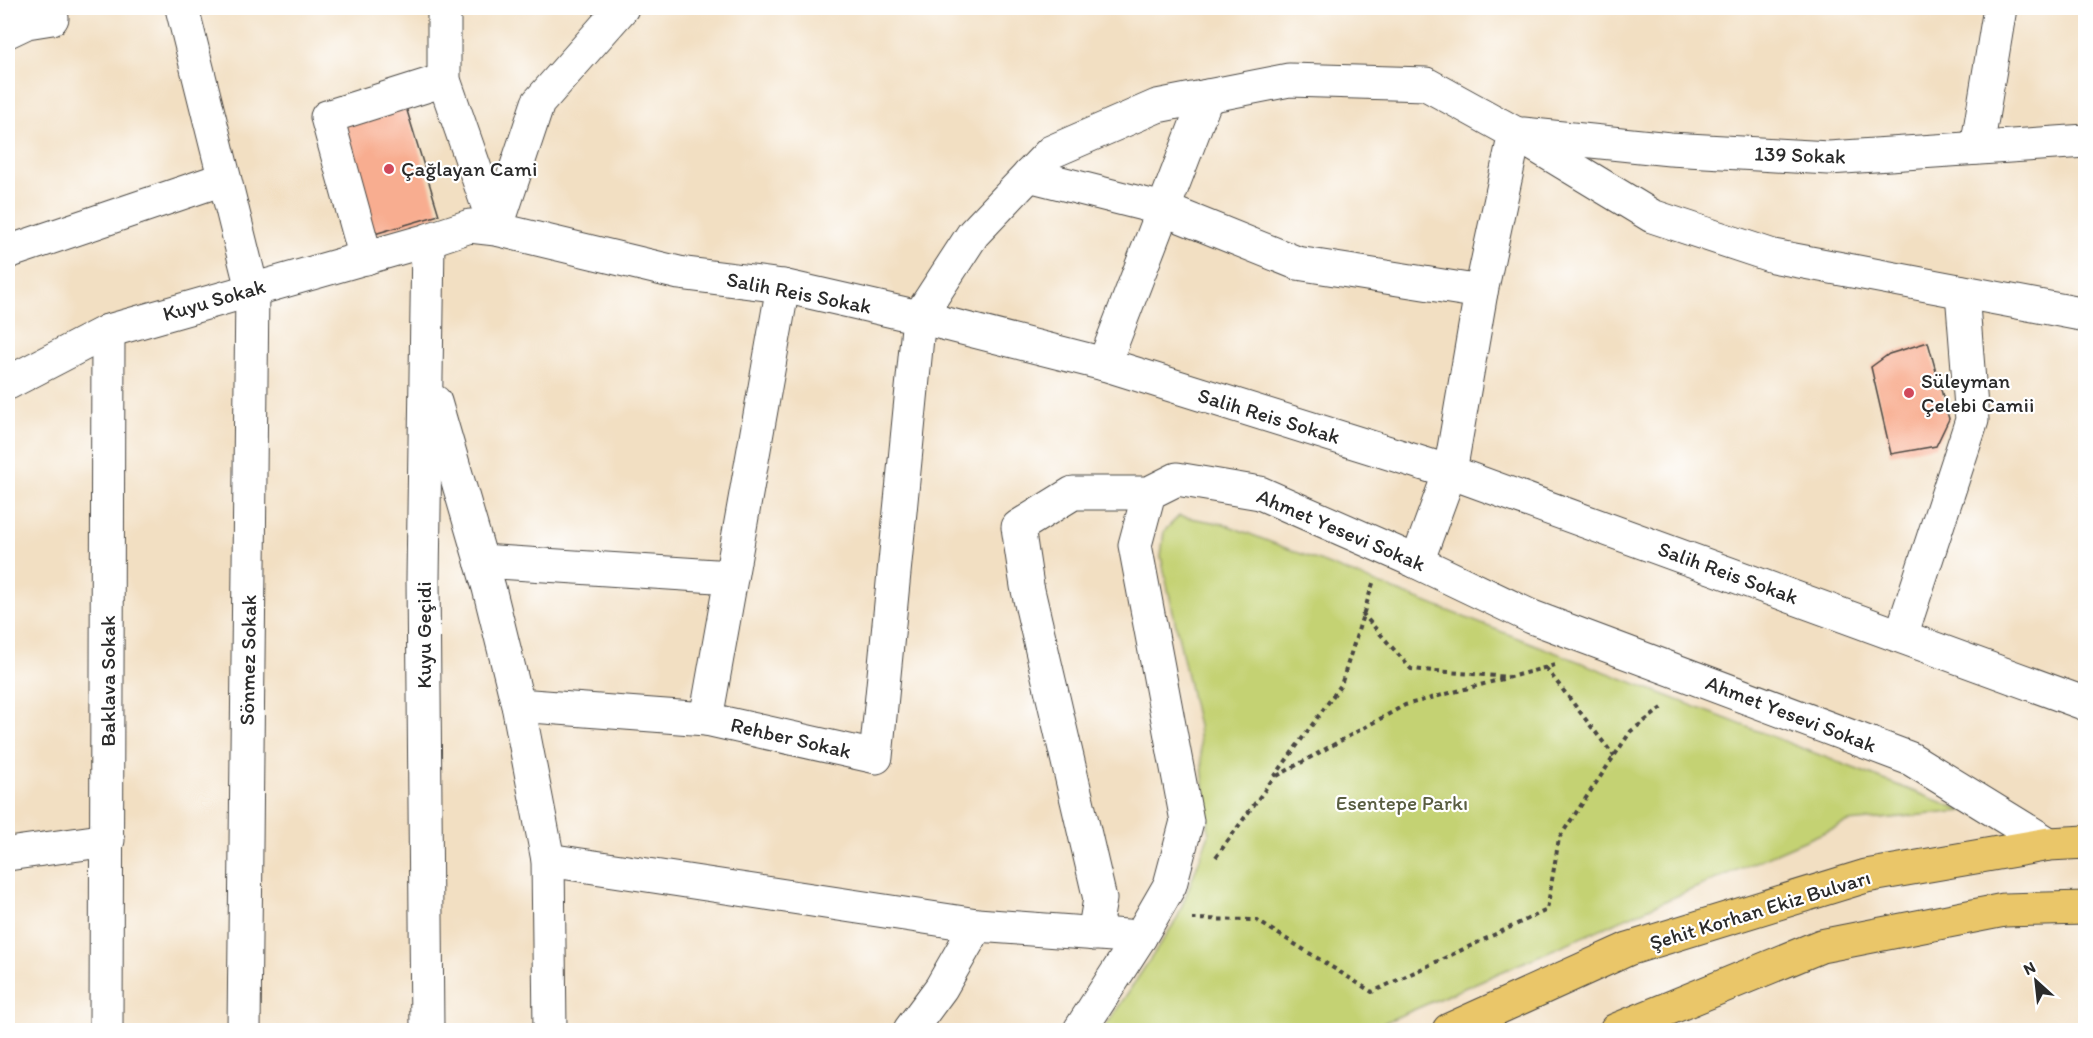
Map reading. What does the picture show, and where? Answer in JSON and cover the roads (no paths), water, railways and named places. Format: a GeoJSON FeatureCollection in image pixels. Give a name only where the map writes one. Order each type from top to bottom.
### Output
{"type":"FeatureCollection","features":[{"type":"Feature","properties":{"kind":"main road","name":"Şehit Korhan Ekiz Bulvarı"},"geometry":{"type":"LineString","coordinates":[[1449,1030],[1639,946],[1866,876],[2049,844],[2085,842]]}},
{"type":"Feature","properties":{"kind":"main road"},"geometry":{"type":"LineString","coordinates":[[1616,1030],[1821,946],[2004,910],[2085,908]]}},
{"type":"Feature","properties":{"kind":"street"},"geometry":{"type":"LineString","coordinates":[[8,31],[27,22],[51,18],[49,8]]}},
{"type":"Feature","properties":{"kind":"street","name":"Sönmez Sokak"},"geometry":{"type":"LineString","coordinates":[[182,8],[252,289],[244,1030]]}},
{"type":"Feature","properties":{"kind":"street"},"geometry":{"type":"LineString","coordinates":[[444,8],[444,80],[496,229]]}},
{"type":"Feature","properties":{"kind":"street"},"geometry":{"type":"LineString","coordinates":[[496,229],[538,103],[622,8]]}},
{"type":"Feature","properties":{"kind":"street"},"geometry":{"type":"LineString","coordinates":[[1977,148],[2000,8]]}},
{"type":"Feature","properties":{"kind":"street"},"geometry":{"type":"LineString","coordinates":[[366,258],[327,117],[444,80]]}},
{"type":"Feature","properties":{"kind":"street"},"geometry":{"type":"LineString","coordinates":[[919,317],[973,234],[1051,152],[1157,106],[1289,80],[1426,84],[1515,133],[1652,216],[1773,256],[2085,315]]}},
{"type":"Feature","properties":{"kind":"street"},"geometry":{"type":"LineString","coordinates":[[1104,364],[1207,96]]}},
{"type":"Feature","properties":{"kind":"street"},"geometry":{"type":"LineString","coordinates":[[1417,562],[1450,472],[1481,292],[1515,133]]}},
{"type":"Feature","properties":{"kind":"street","name":"139 Sokak"},"geometry":{"type":"LineString","coordinates":[[1515,133],[1670,149],[1829,158],[2085,141]]}},
{"type":"Feature","properties":{"kind":"street"},"geometry":{"type":"LineString","coordinates":[[1029,175],[1163,209],[1297,263],[1481,292]]}},
{"type":"Feature","properties":{"kind":"street"},"geometry":{"type":"LineString","coordinates":[[8,252],[223,179]]}},
{"type":"Feature","properties":{"kind":"street","name":"Salih Reis Sokak"},"geometry":{"type":"LineString","coordinates":[[428,240],[470,226],[496,229],[679,273],[783,286],[919,317],[1104,364],[1450,472],[2085,704]]}},
{"type":"Feature","properties":{"kind":"street","name":"Kuyu Sokak"},"geometry":{"type":"LineString","coordinates":[[8,383],[108,331],[428,240]]}},
{"type":"Feature","properties":{"kind":"street","name":"Kuyu Geçidi"},"geometry":{"type":"LineString","coordinates":[[427,1030],[423,579],[428,240]]}},
{"type":"Feature","properties":{"kind":"street"},"geometry":{"type":"LineString","coordinates":[[706,719],[783,286]]}},
{"type":"Feature","properties":{"kind":"street"},"geometry":{"type":"LineString","coordinates":[[1901,636],[1972,420],[1962,292]]}},
{"type":"Feature","properties":{"kind":"street","name":"Rehber Sokak"},"geometry":{"type":"LineString","coordinates":[[518,705],[706,719],[876,757],[919,317]]}},
{"type":"Feature","properties":{"kind":"street","name":"Baklava Sokak"},"geometry":{"type":"LineString","coordinates":[[106,1030],[108,331]]}},
{"type":"Feature","properties":{"kind":"street"},"geometry":{"type":"LineString","coordinates":[[425,368],[481,561],[518,705],[548,860],[550,1030]]}},
{"type":"Feature","properties":{"kind":"street","name":"Ahmet Yesevi Sokak"},"geometry":{"type":"LineString","coordinates":[[1149,493],[1177,479],[1260,493],[1417,562],[1532,617],[1911,759],[2049,844]]}},
{"type":"Feature","properties":{"kind":"street"},"geometry":{"type":"LineString","coordinates":[[1080,1030],[1140,937],[1170,885],[1187,821],[1135,545],[1149,493],[1073,493],[1018,527],[1027,586],[1100,898],[1094,934]]}},
{"type":"Feature","properties":{"kind":"street"},"geometry":{"type":"LineString","coordinates":[[481,561],[731,577]]}},
{"type":"Feature","properties":{"kind":"street"},"geometry":{"type":"LineString","coordinates":[[8,854],[108,840]]}},
{"type":"Feature","properties":{"kind":"street"},"geometry":{"type":"LineString","coordinates":[[548,860],[977,925],[1140,937]]}},
{"type":"Feature","properties":{"kind":"street"},"geometry":{"type":"LineString","coordinates":[[910,1030],[941,988],[977,925]]}},
{"type":"Feature","properties":{"kind":"place","name":"Çağlayan Cami"},"geometry":{"type":"Point","coordinates":[389,169]}},
{"type":"Feature","properties":{"kind":"place","name":"Süleyman Çelebi Camii"},"geometry":{"type":"Point","coordinates":[1909,393]}},
{"type":"Feature","properties":{"kind":"park label","name":"Esentepe Parkı"},"geometry":{"type":"Point","coordinates":[1402,803]}}]}
